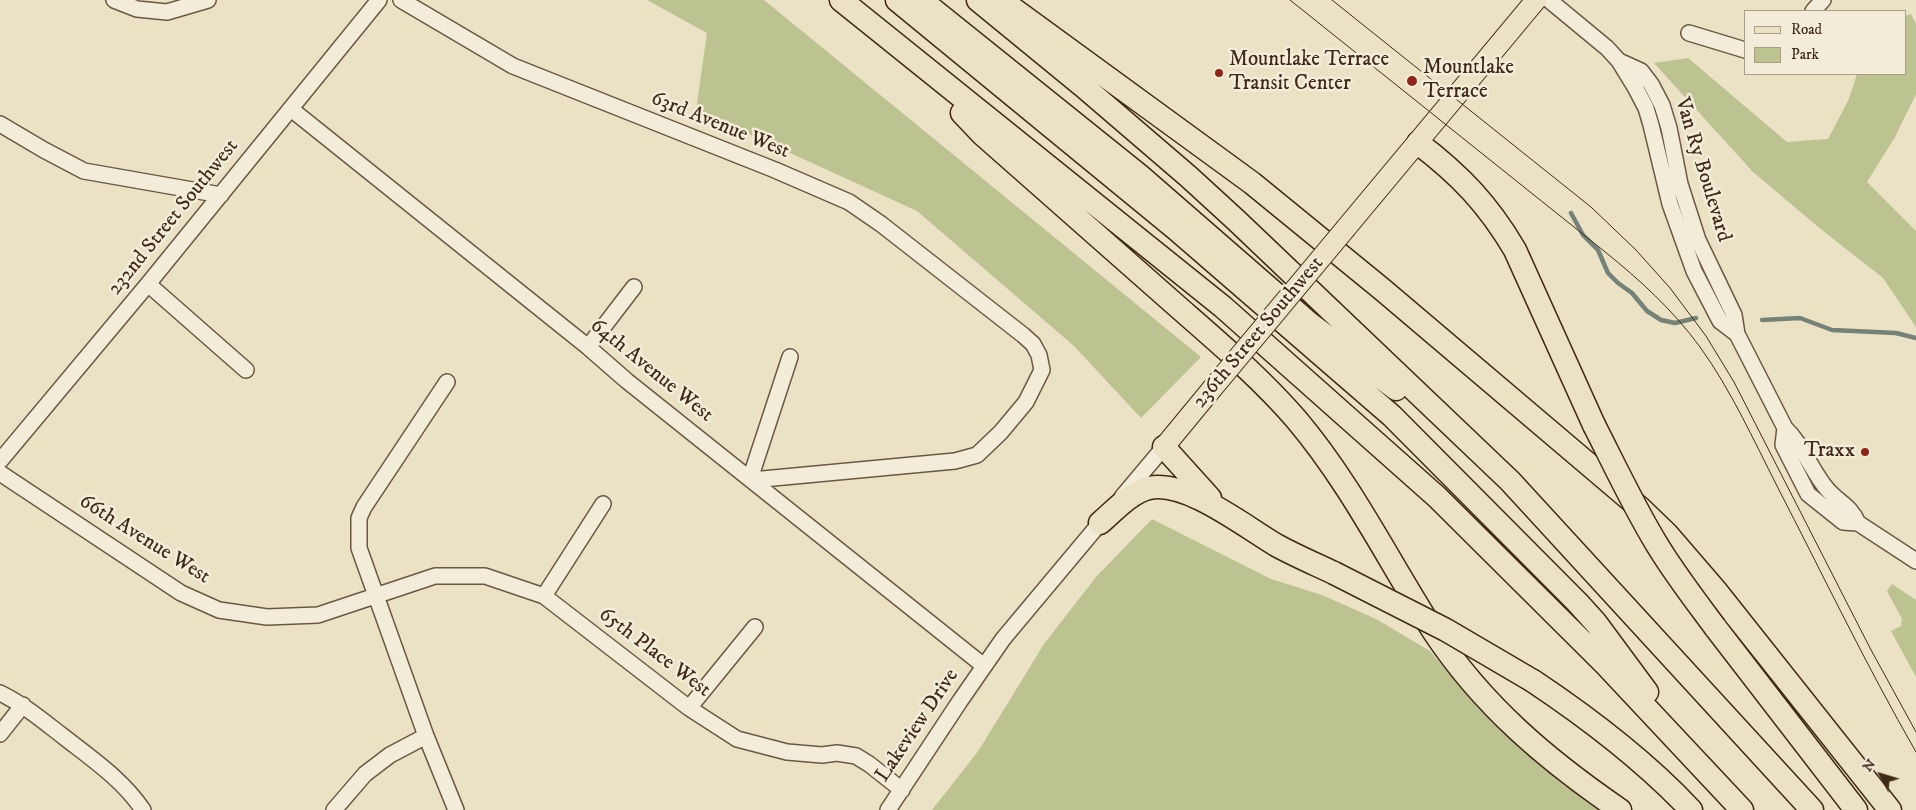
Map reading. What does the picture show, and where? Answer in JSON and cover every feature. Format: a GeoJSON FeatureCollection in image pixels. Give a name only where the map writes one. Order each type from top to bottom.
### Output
{"type":"FeatureCollection","features":[{"type":"Feature","properties":{"kind":"highway"},"geometry":{"type":"LineString","coordinates":[[841,0],[1223,306],[1430,490],[1606,665],[1742,810]]}},
{"type":"Feature","properties":{"kind":"highway"},"geometry":{"type":"LineString","coordinates":[[897,0],[1176,229],[1392,416],[1590,616],[1701,765]]}},
{"type":"Feature","properties":{"kind":"highway"},"geometry":{"type":"LineString","coordinates":[[921,0],[1138,175],[1309,323],[1484,456]]}},
{"type":"Feature","properties":{"kind":"highway"},"geometry":{"type":"LineString","coordinates":[[978,0],[1083,86],[1196,184],[1517,488],[1812,810]]}},
{"type":"Feature","properties":{"kind":"highway"},"geometry":{"type":"LineString","coordinates":[[1001,0],[1252,183],[1384,290],[1640,508],[1667,534],[1717,592],[1890,810]]}},
{"type":"Feature","properties":{"kind":"highway"},"geometry":{"type":"LineString","coordinates":[[884,34],[982,134],[1213,338],[1276,397],[1333,467],[1435,632],[1466,675],[1500,713],[1537,749],[1581,784],[1620,810]]}},
{"type":"Feature","properties":{"kind":"highway"},"geometry":{"type":"LineString","coordinates":[[1418,142],[1470,187],[1500,226],[1514,250],[1572,379],[1642,518],[1676,574],[1856,810]]}},
{"type":"Feature","properties":{"kind":"highway"},"geometry":{"type":"LineString","coordinates":[[1164,447],[1187,475],[1223,512]]}},
{"type":"Feature","properties":{"kind":"highway"},"geometry":{"type":"LineString","coordinates":[[1100,523],[1134,495],[1147,488],[1168,487],[1184,492],[1223,512],[1277,545],[1446,630],[1533,681],[1582,713],[1631,752],[1691,810]]}},
{"type":"Feature","properties":{"kind":"main road","name":"236th Street Southwest"},"geometry":{"type":"LineString","coordinates":[[1164,447],[1536,0]]}},
{"type":"Feature","properties":{"kind":"street"},"geometry":{"type":"LineString","coordinates":[[114,0],[136,9],[167,12],[208,0]]}},
{"type":"Feature","properties":{"kind":"street","name":"232nd Street Southwest"},"geometry":{"type":"LineString","coordinates":[[0,461],[148,284],[379,0]]}},
{"type":"Feature","properties":{"kind":"street","name":"63rd Avenue West"},"geometry":{"type":"LineString","coordinates":[[401,0],[514,66],[776,170],[848,202],[881,224],[1006,321],[1033,344],[1039,355],[1042,370],[1026,402],[1001,432],[977,454],[955,461],[751,480]]}},
{"type":"Feature","properties":{"kind":"street","name":"Van Ry Boulevard"},"geometry":{"type":"LineString","coordinates":[[1549,0],[1607,48],[1619,61],[1646,108],[1670,204],[1694,270],[1720,321],[1737,334],[1785,428],[1783,445],[1808,494],[1843,522],[1858,523],[1916,561]]}},
{"type":"Feature","properties":{"kind":"street"},"geometry":{"type":"LineString","coordinates":[[1815,10],[1823,0]]}},
{"type":"Feature","properties":{"kind":"street"},"geometry":{"type":"LineString","coordinates":[[1689,33],[1744,50]]}},
{"type":"Feature","properties":{"kind":"street","name":"64th Avenue West"},"geometry":{"type":"LineString","coordinates":[[291,109],[588,347],[627,382],[984,666]]}},
{"type":"Feature","properties":{"kind":"street"},"geometry":{"type":"LineString","coordinates":[[0,124],[44,150],[84,170],[221,194]]}},
{"type":"Feature","properties":{"kind":"street"},"geometry":{"type":"LineString","coordinates":[[148,284],[246,370]]}},
{"type":"Feature","properties":{"kind":"street"},"geometry":{"type":"LineString","coordinates":[[588,347],[634,287]]}},
{"type":"Feature","properties":{"kind":"street"},"geometry":{"type":"LineString","coordinates":[[751,480],[790,357]]}},
{"type":"Feature","properties":{"kind":"street"},"geometry":{"type":"LineString","coordinates":[[447,382],[370,496],[359,518],[359,548],[426,736],[456,810]]}},
{"type":"Feature","properties":{"kind":"street","name":"236th Street Southwest"},"geometry":{"type":"LineString","coordinates":[[984,666],[1003,640],[1164,447]]}},
{"type":"Feature","properties":{"kind":"street","name":"66th Avenue West"},"geometry":{"type":"LineString","coordinates":[[0,473],[181,593],[219,610],[267,617],[318,616],[376,597]]}},
{"type":"Feature","properties":{"kind":"street"},"geometry":{"type":"LineString","coordinates":[[544,596],[603,504]]}},
{"type":"Feature","properties":{"kind":"street","name":"65th Place West"},"geometry":{"type":"LineString","coordinates":[[376,597],[435,576],[485,576],[544,596],[689,708],[737,739],[786,752],[822,755],[837,753],[856,756],[902,790]]}},
{"type":"Feature","properties":{"kind":"street"},"geometry":{"type":"LineString","coordinates":[[689,708],[755,627]]}},
{"type":"Feature","properties":{"kind":"street","name":"Lakeview Drive"},"geometry":{"type":"LineString","coordinates":[[888,810],[984,666]]}},
{"type":"Feature","properties":{"kind":"street"},"geometry":{"type":"LineString","coordinates":[[0,693],[23,705],[117,779],[143,810]]}},
{"type":"Feature","properties":{"kind":"street"},"geometry":{"type":"LineString","coordinates":[[0,734],[23,705]]}},
{"type":"Feature","properties":{"kind":"street"},"geometry":{"type":"LineString","coordinates":[[334,810],[365,774],[390,755],[426,736]]}},
{"type":"Feature","properties":{"kind":"green space"},"geometry":{"type":"Polygon","coordinates":[[[647,0],[764,0],[1201,357],[1141,418],[1074,346],[917,211],[696,110],[707,33],[647,0]]]}},
{"type":"Feature","properties":{"kind":"green space"},"geometry":{"type":"Polygon","coordinates":[[[1911,14],[1916,24],[1916,94],[1895,137],[1867,182],[1916,231],[1916,327],[1883,278],[1753,172],[1654,63],[1688,58],[1787,142],[1828,139],[1848,101],[1857,75],[1906,75],[1906,16],[1911,14]]]}},
{"type":"Feature","properties":{"kind":"green space"},"geometry":{"type":"Polygon","coordinates":[[[1152,519],[1271,579],[1322,595],[1376,619],[1430,651],[1465,693],[1499,728],[1534,759],[1603,810],[932,810],[979,750],[1044,644],[1096,577],[1152,519]]]}},
{"type":"Feature","properties":{"kind":"green space"},"geometry":{"type":"Polygon","coordinates":[[[1892,584],[1916,600],[1916,677],[1891,631],[1901,626],[1902,619],[1887,591],[1892,584]]]}},
{"type":"Feature","properties":{"kind":"waterway"},"geometry":{"type":"LineString","coordinates":[[1642,84],[1657,120],[1666,158]]}},
{"type":"Feature","properties":{"kind":"waterway"},"geometry":{"type":"LineString","coordinates":[[1571,213],[1583,235],[1598,250],[1608,273],[1632,293],[1647,311],[1661,320],[1675,323],[1696,318]]}},
{"type":"Feature","properties":{"kind":"waterway"},"geometry":{"type":"LineString","coordinates":[[1696,256],[1726,316]]}},
{"type":"Feature","properties":{"kind":"waterway"},"geometry":{"type":"LineString","coordinates":[[1762,320],[1800,318],[1832,330],[1896,333],[1916,338]]}},
{"type":"Feature","properties":{"kind":"tram line"},"geometry":{"type":"LineString","coordinates":[[1290,0],[1617,262],[1643,284],[1690,333],[1732,397],[1862,653],[1916,752]]}},
{"type":"Feature","properties":{"kind":"tram line"},"geometry":{"type":"LineString","coordinates":[[1332,0],[1591,207],[1636,250],[1670,288],[1706,336],[1734,382],[1870,648],[1916,732]]}},
{"type":"Feature","properties":{"kind":"place","name":"Mountlake Terrace Transit Center"},"geometry":{"type":"Point","coordinates":[1219,73]}},
{"type":"Feature","properties":{"kind":"place","name":"Mountlake Terrace"},"geometry":{"type":"Point","coordinates":[1412,81]}},
{"type":"Feature","properties":{"kind":"place","name":"Traxx"},"geometry":{"type":"Point","coordinates":[1865,452]}}]}
